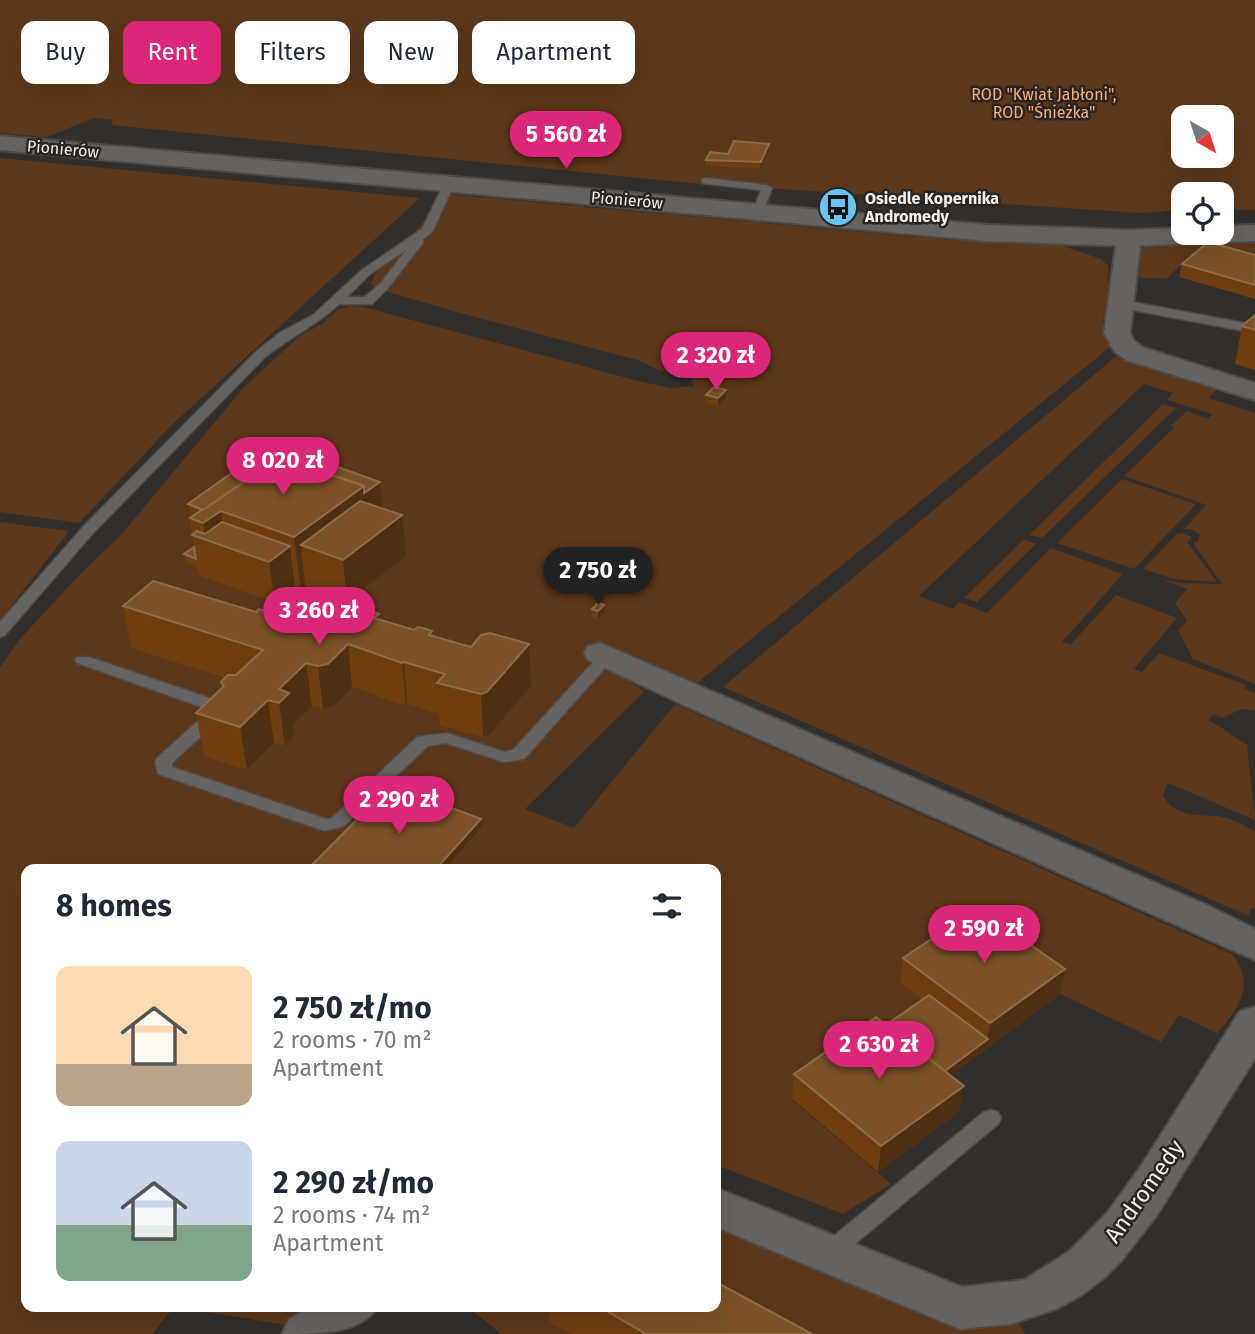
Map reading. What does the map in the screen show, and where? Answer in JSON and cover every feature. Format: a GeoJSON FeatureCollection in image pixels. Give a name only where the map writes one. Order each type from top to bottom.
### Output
{"type":"FeatureCollection","features":[{"type":"Feature","properties":{"kind":"street","name":"Pionierów"},"geometry":{"type":"LineString","coordinates":[[0,143],[988,233],[1129,238],[1255,233]]}},
{"type":"Feature","properties":{"kind":"street"},"geometry":{"type":"LineString","coordinates":[[1129,238],[1117,333],[1120,341],[1128,349],[1255,392]]}},
{"type":"Feature","properties":{"kind":"street"},"geometry":{"type":"LineString","coordinates":[[600,653],[1190,914],[1255,946]]}},
{"type":"Feature","properties":{"kind":"street","name":"Andromedy"},"geometry":{"type":"LineString","coordinates":[[721,1209],[960,1308],[998,1307],[1038,1295],[1077,1273],[1114,1239],[1172,1154],[1255,1022]]}},
{"type":"Feature","properties":{"kind":"street"},"geometry":{"type":"LineString","coordinates":[[306,1334],[345,1312]]}},
{"type":"Feature","properties":{"kind":"lane"},"geometry":{"type":"LineString","coordinates":[[706,181],[766,188],[758,212]]}},
{"type":"Feature","properties":{"kind":"lane"},"geometry":{"type":"LineString","coordinates":[[339,300],[368,301],[384,286],[427,231],[449,184]]}},
{"type":"Feature","properties":{"kind":"lane"},"geometry":{"type":"LineString","coordinates":[[0,632],[88,530],[261,354],[285,335],[317,318],[366,272],[427,231]]}},
{"type":"Feature","properties":{"kind":"lane"},"geometry":{"type":"LineString","coordinates":[[1121,304],[1255,329]]}},
{"type":"Feature","properties":{"kind":"lane"},"geometry":{"type":"LineString","coordinates":[[83,660],[218,707],[218,711],[163,762],[164,770],[325,825],[338,822],[423,741],[447,738],[504,757],[519,755],[604,660],[600,653]]}},
{"type":"Feature","properties":{"kind":"lane"},"geometry":{"type":"LineString","coordinates":[[842,1242],[991,1118]]}},
{"type":"Feature","properties":{"kind":"green space","name":"ROD \"Kwiat Jabłoni\", ROD \"Śnieżka\""},"geometry":{"type":"Polygon","coordinates":[[[0,0],[1255,0],[1255,210],[1234,209],[1234,182],[1171,182],[1171,211],[1140,213],[689,183],[111,125],[113,120],[94,118],[47,137],[0,133],[0,0]]]}},
{"type":"Feature","properties":{"kind":"green space"},"geometry":{"type":"Polygon","coordinates":[[[0,158],[420,198],[173,424],[79,523],[0,512],[0,158]]]}},
{"type":"Feature","properties":{"kind":"green space"},"geometry":{"type":"Polygon","coordinates":[[[445,194],[953,240],[1060,245],[1101,259],[1108,266],[1107,282],[1114,276],[1102,324],[1115,343],[691,688],[651,669],[634,685],[645,691],[525,809],[574,828],[675,704],[1232,954],[1243,975],[1244,985],[1233,1014],[1217,1033],[1179,1015],[1161,1042],[1060,994],[974,933],[901,983],[928,1004],[792,1100],[891,1184],[843,1214],[721,1167],[721,864],[21,864],[21,1312],[170,1312],[152,1334],[0,1334],[0,667],[20,639],[81,573],[121,535],[244,387],[302,334],[321,325],[337,310],[351,306],[364,307],[642,382],[672,388],[694,386],[690,376],[661,371],[637,360],[375,288],[371,283],[374,275],[437,208],[445,194]]]}},
{"type":"Feature","properties":{"kind":"green space"},"geometry":{"type":"Polygon","coordinates":[[[1255,233],[1255,266],[1206,251],[1192,255],[1166,279],[1114,276],[1129,238],[1171,236],[1171,245],[1234,245],[1234,234],[1255,233]]]}},
{"type":"Feature","properties":{"kind":"green space"},"geometry":{"type":"Polygon","coordinates":[[[1119,354],[1222,382],[1209,398],[1255,413],[1255,684],[1193,659],[1178,630],[1187,621],[1175,603],[1187,589],[1161,579],[1181,583],[1222,584],[1193,543],[1198,541],[1200,535],[1194,530],[1184,529],[1206,505],[1124,476],[1174,428],[1171,426],[1187,411],[1208,419],[1212,414],[1167,400],[1173,393],[1144,384],[919,596],[953,609],[959,602],[987,613],[1051,548],[1123,574],[1062,642],[1071,644],[1116,595],[1177,618],[1134,669],[1142,672],[1159,653],[1246,685],[1244,688],[1255,693],[1255,711],[1241,709],[1223,718],[1214,714],[1208,720],[1247,744],[1255,820],[1168,783],[1163,795],[1180,811],[1223,817],[1255,831],[1255,909],[1251,908],[1249,916],[723,687],[1119,354]]]}},
{"type":"Feature","properties":{"kind":"green space"},"geometry":{"type":"Polygon","coordinates":[[[1163,404],[1176,408],[1042,538],[1029,535],[1163,404]]]}},
{"type":"Feature","properties":{"kind":"green space"},"geometry":{"type":"Polygon","coordinates":[[[1122,479],[1196,504],[1134,569],[1057,543],[1122,479]]]}},
{"type":"Feature","properties":{"kind":"green space"},"geometry":{"type":"Polygon","coordinates":[[[0,522],[69,531],[0,621],[0,522]]]}},
{"type":"Feature","properties":{"kind":"green space"},"geometry":{"type":"Polygon","coordinates":[[[1183,533],[1192,537],[1187,542],[1217,582],[1174,579],[1143,569],[1177,534],[1183,533]]]}},
{"type":"Feature","properties":{"kind":"green space"},"geometry":{"type":"Polygon","coordinates":[[[1024,539],[1036,544],[977,602],[964,598],[1024,539]]]}},
{"type":"Feature","properties":{"kind":"green space"},"geometry":{"type":"Polygon","coordinates":[[[721,1218],[790,1243],[1013,1313],[1025,1334],[726,1334],[718,1312],[721,1312],[721,1218]]]}},
{"type":"Feature","properties":{"kind":"green space"},"geometry":{"type":"Polygon","coordinates":[[[205,1312],[308,1312],[287,1325],[205,1312]]]}},
{"type":"Feature","properties":{"kind":"green space"},"geometry":{"type":"Polygon","coordinates":[[[474,1312],[563,1312],[570,1334],[501,1334],[474,1312]]]}},
{"type":"Feature","properties":{"kind":"building"},"geometry":{"type":"Polygon","coordinates":[[[734,141],[769,144],[761,162],[706,160],[710,152],[728,154],[734,141]]]}},
{"type":"Feature","properties":{"kind":"building"},"geometry":{"type":"Polygon","coordinates":[[[1204,245],[1219,245],[1255,255],[1255,285],[1182,264],[1204,245]]]}},
{"type":"Feature","properties":{"kind":"building"},"geometry":{"type":"Polygon","coordinates":[[[1255,315],[1255,330],[1242,326],[1255,315]]]}},
{"type":"Feature","properties":{"kind":"building"},"geometry":{"type":"Polygon","coordinates":[[[714,387],[726,390],[718,398],[706,395],[714,387]]]}},
{"type":"Feature","properties":{"kind":"building"},"geometry":{"type":"Polygon","coordinates":[[[307,456],[380,482],[364,493],[364,486],[297,463],[307,456]]]}},
{"type":"Feature","properties":{"kind":"building"},"geometry":{"type":"Polygon","coordinates":[[[279,457],[364,486],[294,537],[221,511],[203,523],[190,518],[279,457]]]}},
{"type":"Feature","properties":{"kind":"building"},"geometry":{"type":"Polygon","coordinates":[[[247,462],[264,468],[203,510],[188,504],[247,462]]]}},
{"type":"Feature","properties":{"kind":"building"},"geometry":{"type":"Polygon","coordinates":[[[360,501],[402,515],[343,560],[301,545],[360,501]]]}},
{"type":"Feature","properties":{"kind":"building"},"geometry":{"type":"Polygon","coordinates":[[[222,522],[290,546],[269,562],[192,535],[197,531],[205,534],[222,522]]]}},
{"type":"Feature","properties":{"kind":"building"},"geometry":{"type":"Polygon","coordinates":[[[194,547],[196,559],[184,554],[194,547]]]}},
{"type":"Feature","properties":{"kind":"building"},"geometry":{"type":"Polygon","coordinates":[[[153,581],[256,612],[259,609],[273,613],[269,617],[308,628],[331,607],[344,603],[379,614],[374,618],[414,630],[423,628],[432,631],[429,635],[471,647],[481,635],[490,633],[529,644],[487,692],[481,694],[437,683],[445,674],[402,663],[348,644],[328,664],[318,666],[306,663],[279,689],[289,693],[279,703],[268,700],[240,727],[196,713],[224,686],[221,682],[228,675],[236,675],[263,650],[123,606],[153,581]]]}},
{"type":"Feature","properties":{"kind":"building"},"geometry":{"type":"Polygon","coordinates":[[[598,603],[604,605],[598,611],[592,609],[598,603]]]}},
{"type":"Feature","properties":{"kind":"building"},"geometry":{"type":"Polygon","coordinates":[[[391,785],[481,819],[440,864],[313,864],[391,785]]]}},
{"type":"Feature","properties":{"kind":"building"},"geometry":{"type":"Polygon","coordinates":[[[978,908],[1065,969],[990,1023],[903,958],[978,908]]]}},
{"type":"Feature","properties":{"kind":"building"},"geometry":{"type":"Polygon","coordinates":[[[929,995],[988,1039],[945,1071],[886,1025],[929,995]]]}},
{"type":"Feature","properties":{"kind":"building"},"geometry":{"type":"Polygon","coordinates":[[[876,1017],[964,1086],[881,1146],[794,1074],[876,1017]]]}},
{"type":"Feature","properties":{"kind":"building"},"geometry":{"type":"Polygon","coordinates":[[[721,1285],[812,1334],[646,1334],[609,1312],[721,1312],[721,1285]]]}},
{"type":"Feature","properties":{"kind":"place","name":"Osiedle Kopernika Andromedy"},"geometry":{"type":"Point","coordinates":[838,207]}}]}
